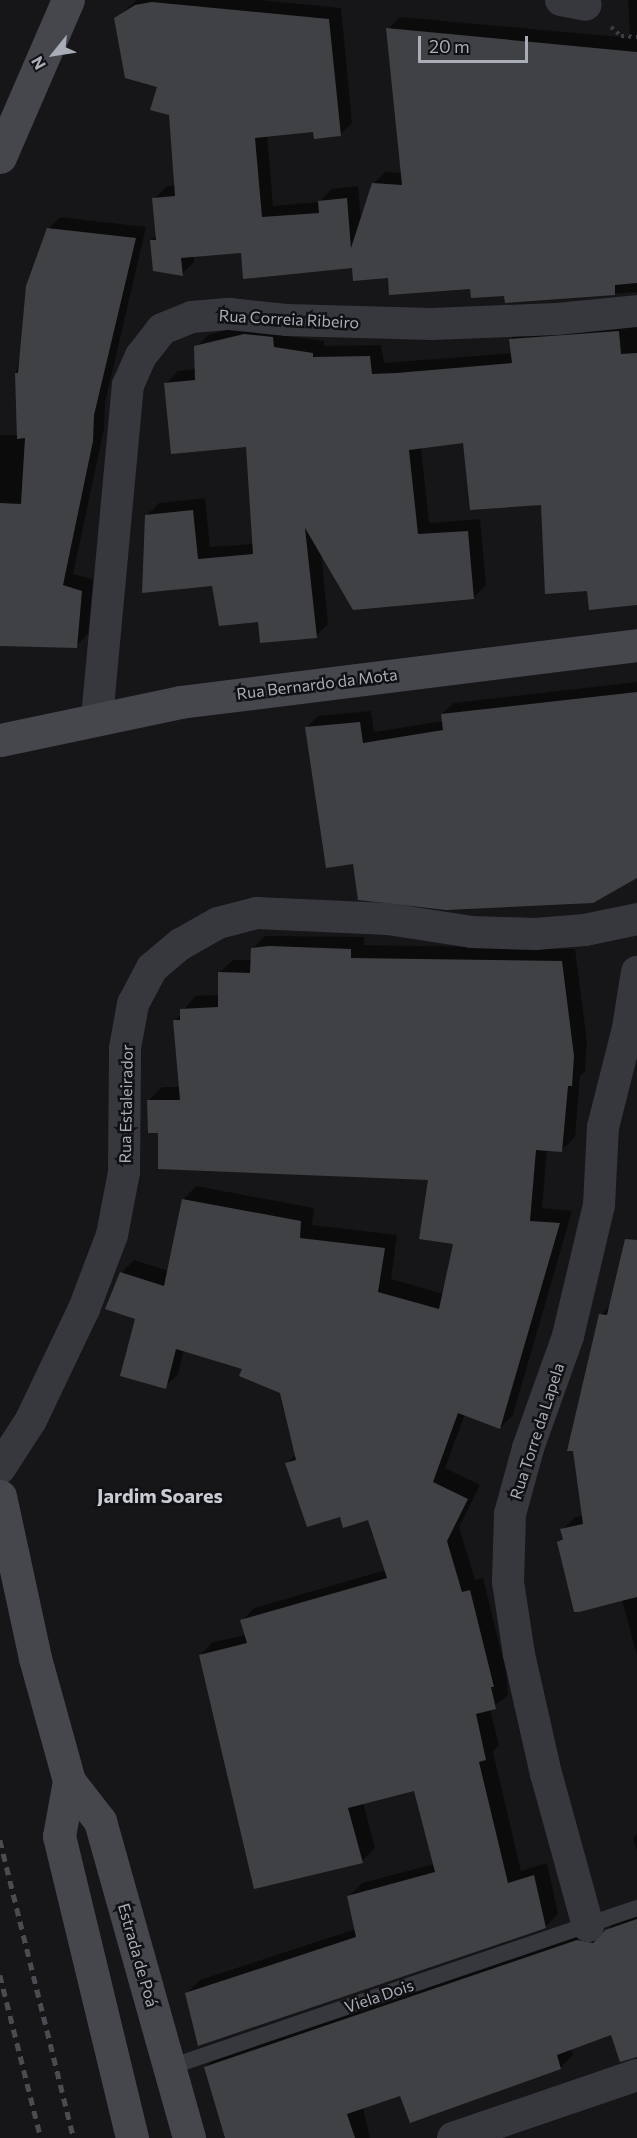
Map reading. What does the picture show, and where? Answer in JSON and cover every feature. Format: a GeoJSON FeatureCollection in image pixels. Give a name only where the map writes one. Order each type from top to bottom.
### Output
{"type":"FeatureCollection","features":[{"type":"Feature","properties":{"kind":"main road"},"geometry":{"type":"LineString","coordinates":[[0,157],[68,0]]}},
{"type":"Feature","properties":{"kind":"main road","name":"Rua Bernardo da Mota"},"geometry":{"type":"LineString","coordinates":[[0,740],[97,718],[268,689],[637,645]]}},
{"type":"Feature","properties":{"kind":"main road","name":"Estrada de Poá"},"geometry":{"type":"LineString","coordinates":[[0,1496],[35,1658],[69,1781],[100,1821],[189,2138]]}},
{"type":"Feature","properties":{"kind":"main road","name":"Estrada de Poá"},"geometry":{"type":"LineString","coordinates":[[69,1781],[59,1836],[132,2138]]}},
{"type":"Feature","properties":{"kind":"street","name":"Rua Correia Ribeiro"},"geometry":{"type":"LineString","coordinates":[[97,718],[128,385],[141,356],[162,329],[192,317],[230,314],[286,320],[432,324],[557,320],[637,311]]}},
{"type":"Feature","properties":{"kind":"street","name":"Rua Estaleirador"},"geometry":{"type":"LineString","coordinates":[[0,1468],[31,1420],[70,1339],[112,1234],[124,1172],[125,1048],[133,1004],[152,968],[181,944],[218,923],[257,913],[388,919],[472,932],[535,934],[585,930],[637,919]]}},
{"type":"Feature","properties":{"kind":"street","name":"Rua Torre da Lapela"},"geometry":{"type":"LineString","coordinates":[[588,1926],[546,1774],[519,1654],[508,1582],[510,1514],[528,1448],[568,1336],[599,1205],[603,1127],[628,1028],[637,972]]}},
{"type":"Feature","properties":{"kind":"street"},"geometry":{"type":"LineString","coordinates":[[453,2138],[637,2075]]}},
{"type":"Feature","properties":{"kind":"lane","name":"Viela Dois"},"geometry":{"type":"LineString","coordinates":[[170,2067],[637,1908]]}},
{"type":"Feature","properties":{"kind":"building"},"geometry":{"type":"Polygon","coordinates":[[[152,2],[329,19],[341,136],[314,139],[313,132],[255,138],[262,217],[319,213],[318,201],[347,198],[351,248],[372,183],[402,185],[386,28],[637,52],[637,283],[615,285],[615,295],[505,303],[504,296],[471,298],[470,289],[389,295],[388,278],[353,281],[352,268],[243,279],[241,253],[181,258],[183,276],[153,271],[150,240],[156,240],[152,198],[175,196],[169,115],[150,110],[157,87],[125,78],[114,18],[135,5],[152,2]]]}},
{"type":"Feature","properties":{"kind":"building"},"geometry":{"type":"Polygon","coordinates":[[[47,228],[136,238],[94,415],[93,441],[63,585],[82,591],[77,648],[0,646],[0,503],[21,504],[25,438],[17,439],[15,373],[18,373],[26,286],[47,228]]]}},
{"type":"Feature","properties":{"kind":"building"},"geometry":{"type":"Polygon","coordinates":[[[619,331],[621,354],[637,353],[637,605],[589,610],[587,591],[545,594],[541,505],[470,510],[463,443],[409,450],[418,534],[468,531],[474,599],[353,610],[305,528],[317,638],[260,643],[258,622],[219,626],[212,586],[142,593],[145,515],[193,510],[198,559],[253,554],[246,447],[171,454],[164,383],[195,380],[194,346],[244,334],[273,337],[274,347],[313,353],[313,357],[370,356],[372,374],[512,363],[509,339],[619,331]]]}},
{"type":"Feature","properties":{"kind":"building"},"geometry":{"type":"Polygon","coordinates":[[[637,692],[637,878],[593,903],[446,910],[358,900],[353,864],[326,868],[305,727],[360,722],[363,743],[443,730],[441,714],[637,692]]]}},
{"type":"Feature","properties":{"kind":"building"},"geometry":{"type":"Polygon","coordinates":[[[269,946],[351,949],[351,958],[562,961],[574,1056],[572,1086],[568,1086],[562,1152],[536,1150],[530,1221],[560,1223],[500,1429],[458,1413],[433,1482],[468,1499],[447,1541],[462,1592],[470,1590],[494,1687],[491,1687],[496,1709],[476,1714],[486,1760],[479,1762],[508,1883],[534,1875],[546,1928],[198,2046],[185,1993],[356,1937],[347,1896],[435,1872],[414,1791],[348,1808],[363,1863],[254,1889],[199,1655],[247,1643],[240,1620],[387,1578],[368,1520],[343,1528],[340,1517],[307,1527],[285,1463],[296,1460],[280,1393],[239,1376],[242,1369],[176,1349],[166,1389],[120,1376],[135,1319],[105,1309],[120,1272],[164,1286],[182,1199],[301,1221],[300,1238],[385,1248],[378,1292],[439,1309],[453,1244],[419,1239],[428,1180],[158,1169],[158,1133],[148,1133],[147,1100],[180,1100],[173,1020],[180,1020],[180,1009],[218,1007],[218,972],[250,973],[251,948],[269,946]]]}},
{"type":"Feature","properties":{"kind":"building"},"geometry":{"type":"Polygon","coordinates":[[[625,1239],[637,1240],[637,1597],[574,1612],[557,1542],[563,1539],[560,1529],[583,1524],[573,1451],[567,1451],[599,1314],[607,1315],[625,1239]]]}},
{"type":"Feature","properties":{"kind":"building"},"geometry":{"type":"Polygon","coordinates":[[[637,1919],[637,2057],[620,2062],[611,2035],[557,2055],[561,2069],[410,2123],[400,2096],[347,2114],[355,2138],[225,2138],[204,2067],[577,1940],[593,1943],[605,1930],[637,1919]]]}},
{"type":"Feature","properties":{"kind":"railway"},"geometry":{"type":"LineString","coordinates":[[0,1840],[74,2138]]}},
{"type":"Feature","properties":{"kind":"railway"},"geometry":{"type":"LineString","coordinates":[[0,1975],[41,2138]]}},
{"type":"Feature","properties":{"kind":"district","name":"Jardim Soares"},"geometry":{"type":"Point","coordinates":[160,1495]}}]}
